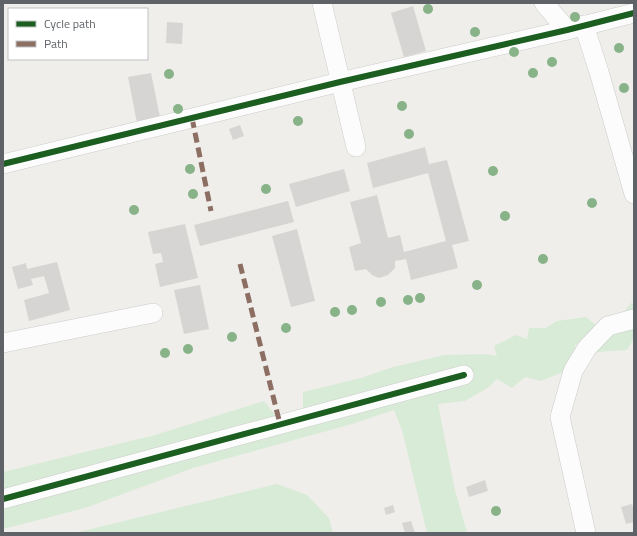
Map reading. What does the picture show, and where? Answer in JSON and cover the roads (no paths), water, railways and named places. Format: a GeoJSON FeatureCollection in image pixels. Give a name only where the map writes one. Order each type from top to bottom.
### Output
{"type":"FeatureCollection","features":[{"type":"Feature","properties":{"kind":"street"},"geometry":{"type":"LineString","coordinates":[[322,3],[356,147]]}},
{"type":"Feature","properties":{"kind":"street"},"geometry":{"type":"LineString","coordinates":[[544,3],[576,27],[599,72],[634,194]]}},
{"type":"Feature","properties":{"kind":"street"},"geometry":{"type":"LineString","coordinates":[[3,164],[340,82],[634,13]]}},
{"type":"Feature","properties":{"kind":"street"},"geometry":{"type":"LineString","coordinates":[[3,343],[153,313]]}},
{"type":"Feature","properties":{"kind":"street"},"geometry":{"type":"LineString","coordinates":[[586,533],[560,417],[573,371],[587,348],[608,326],[634,319]]}},
{"type":"Feature","properties":{"kind":"street"},"geometry":{"type":"LineString","coordinates":[[3,499],[464,375]]}}]}
